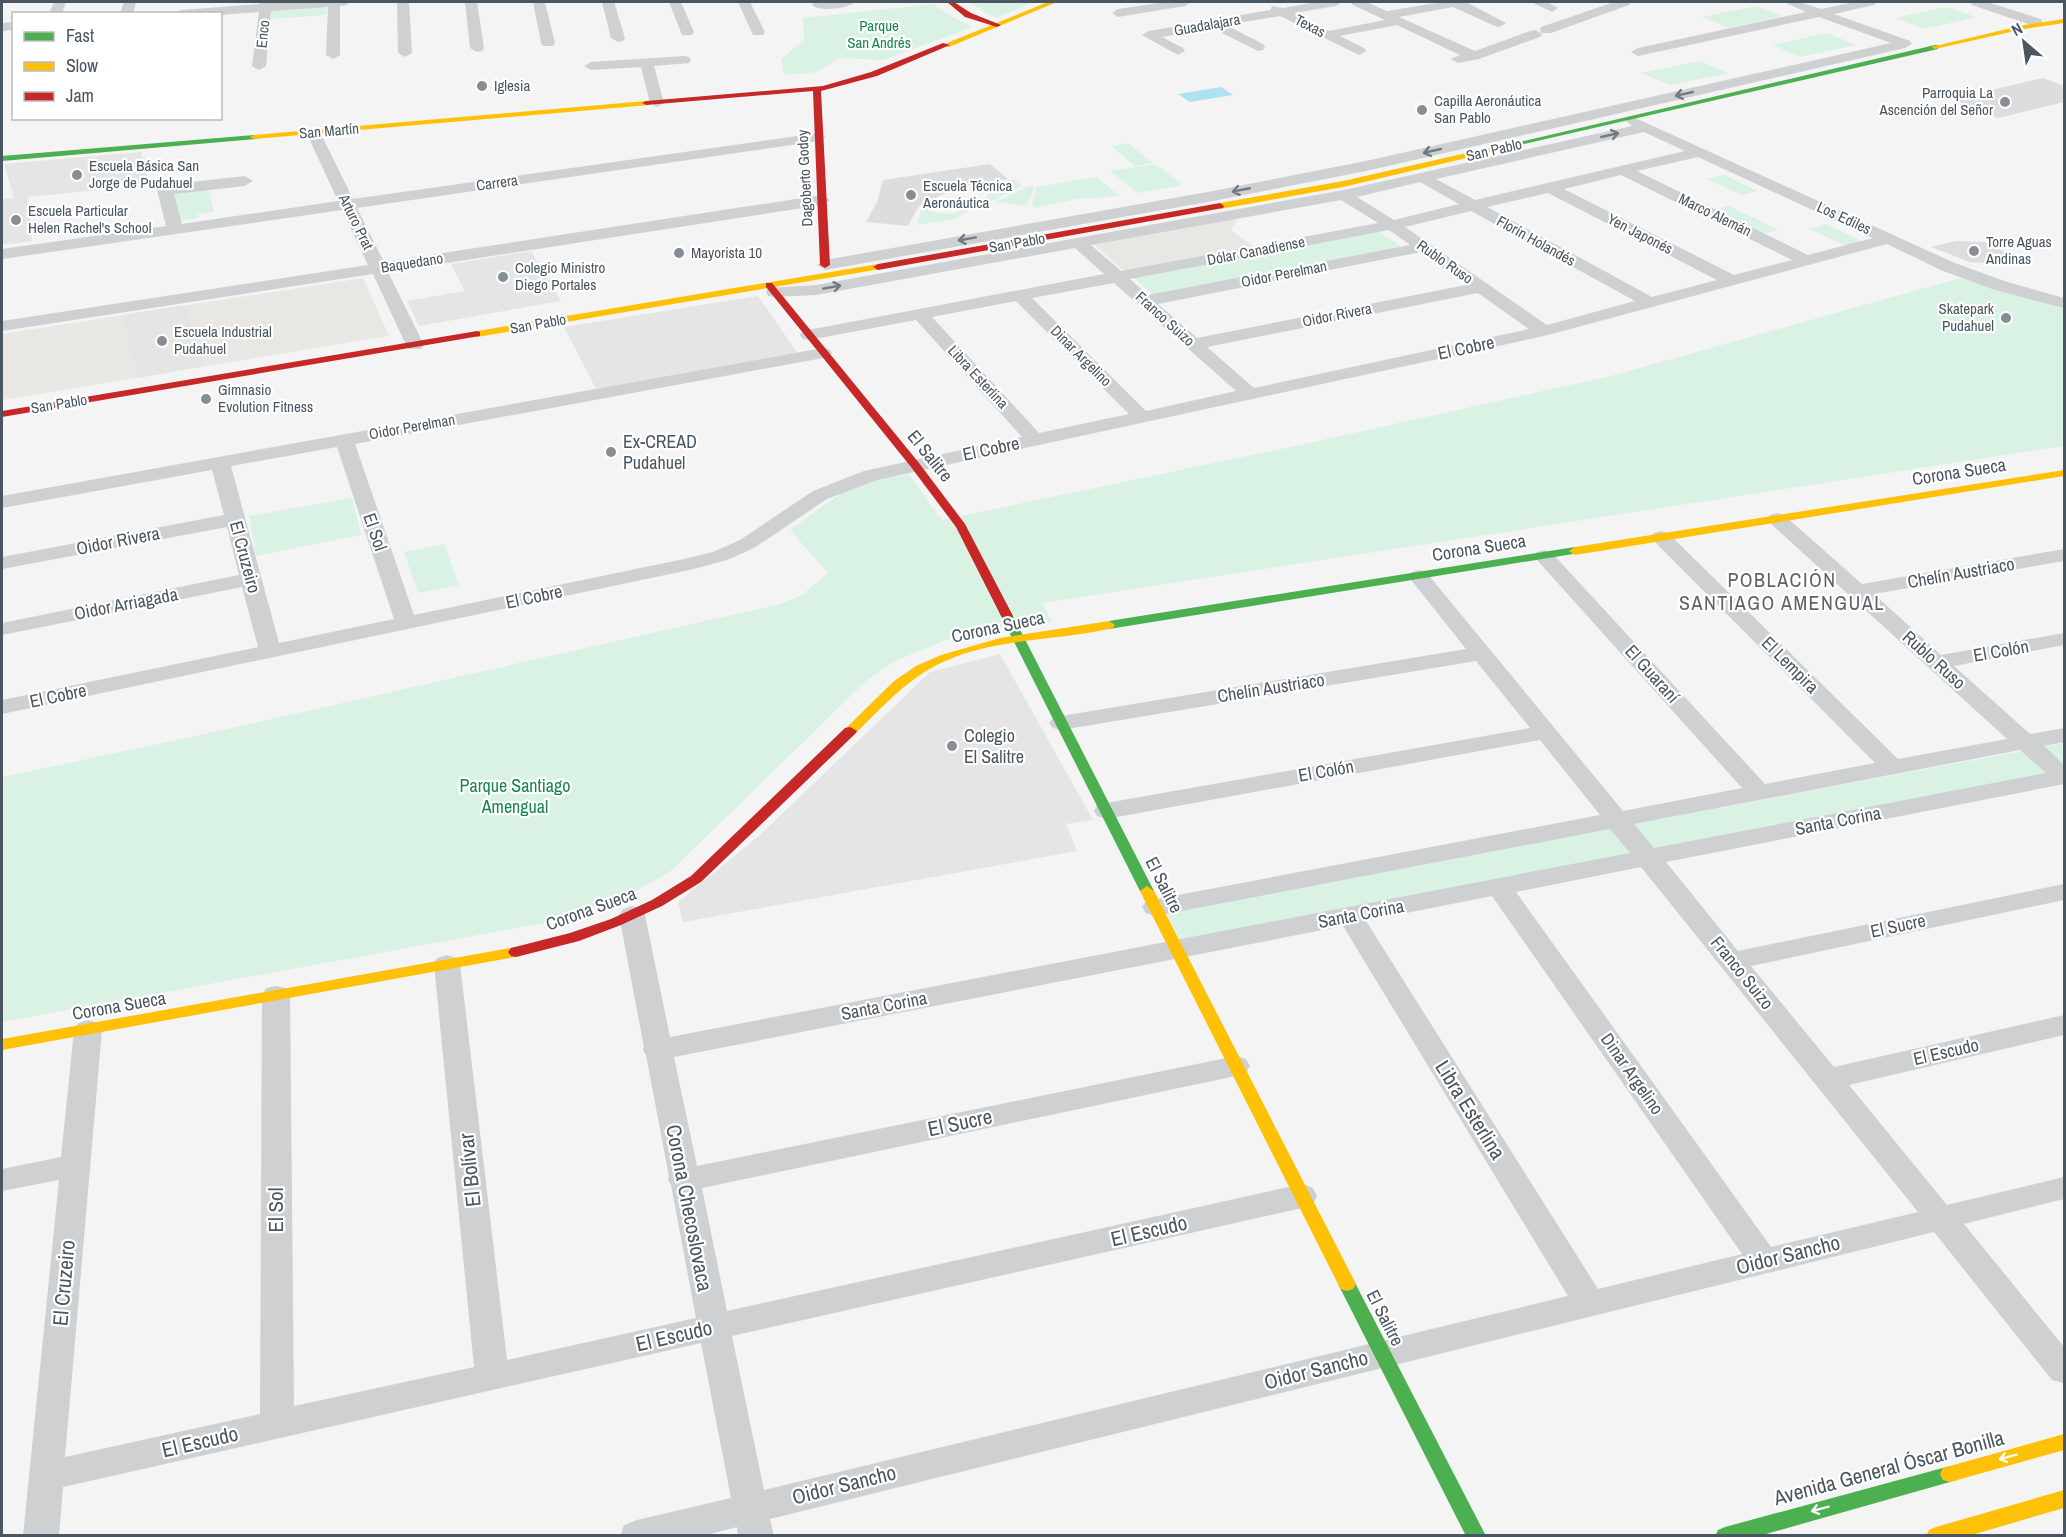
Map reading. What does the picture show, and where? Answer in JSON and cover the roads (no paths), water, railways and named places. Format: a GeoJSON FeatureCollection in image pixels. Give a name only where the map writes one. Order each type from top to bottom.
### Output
{"type":"FeatureCollection","features":[{"type":"Feature","properties":{"kind":"street"},"geometry":{"type":"LineString","coordinates":[[333,55],[334,2]]}},
{"type":"Feature","properties":{"kind":"street"},"geometry":{"type":"LineString","coordinates":[[196,9],[343,2]]}},
{"type":"Feature","properties":{"kind":"street"},"geometry":{"type":"LineString","coordinates":[[403,2],[405,53]]}},
{"type":"Feature","properties":{"kind":"street"},"geometry":{"type":"LineString","coordinates":[[471,2],[477,48]]}},
{"type":"Feature","properties":{"kind":"street"},"geometry":{"type":"LineString","coordinates":[[539,2],[548,44]]}},
{"type":"Feature","properties":{"kind":"street"},"geometry":{"type":"LineString","coordinates":[[609,2],[618,38]]}},
{"type":"Feature","properties":{"kind":"street"},"geometry":{"type":"LineString","coordinates":[[660,2],[673,2],[687,32]]}},
{"type":"Feature","properties":{"kind":"street"},"geometry":{"type":"LineString","coordinates":[[744,2],[758,32]]}},
{"type":"Feature","properties":{"kind":"street"},"geometry":{"type":"LineString","coordinates":[[818,5],[849,2]]}},
{"type":"Feature","properties":{"kind":"street"},"geometry":{"type":"LineString","coordinates":[[950,2],[968,15],[997,25]]}},
{"type":"Feature","properties":{"kind":"street","name":"San Martín"},"geometry":{"type":"LineString","coordinates":[[2,159],[817,89],[870,76],[1053,2]]}},
{"type":"Feature","properties":{"kind":"street"},"geometry":{"type":"LineString","coordinates":[[1118,13],[1185,2]]}},
{"type":"Feature","properties":{"kind":"street","name":"Texas"},"geometry":{"type":"LineString","coordinates":[[1260,2],[1359,51]]}},
{"type":"Feature","properties":{"kind":"street","name":"Guadalajara"},"geometry":{"type":"LineString","coordinates":[[1178,51],[1149,35],[1336,2]]}},
{"type":"Feature","properties":{"kind":"street"},"geometry":{"type":"LineString","coordinates":[[1357,2],[1474,56]]}},
{"type":"Feature","properties":{"kind":"street"},"geometry":{"type":"LineString","coordinates":[[1386,15],[1456,2],[1500,23]]}},
{"type":"Feature","properties":{"kind":"street"},"geometry":{"type":"LineString","coordinates":[[1537,2],[1552,8]]}},
{"type":"Feature","properties":{"kind":"street"},"geometry":{"type":"LineString","coordinates":[[1452,60],[1474,56],[1625,2]]}},
{"type":"Feature","properties":{"kind":"street"},"geometry":{"type":"LineString","coordinates":[[1790,2],[1905,44],[1967,40]]}},
{"type":"Feature","properties":{"kind":"street"},"geometry":{"type":"LineString","coordinates":[[1638,52],[1870,2]]}},
{"type":"Feature","properties":{"kind":"street","name":"San Pablo"},"geometry":{"type":"LineString","coordinates":[[1976,2],[2030,24],[2064,21]]}},
{"type":"Feature","properties":{"kind":"street","name":"Enco"},"geometry":{"type":"LineString","coordinates":[[259,66],[266,4]]}},
{"type":"Feature","properties":{"kind":"street","name":"San Pablo"},"geometry":{"type":"LineString","coordinates":[[772,289],[809,291],[1080,244],[1241,209],[1967,40],[2064,13]]}},
{"type":"Feature","properties":{"kind":"street"},"geometry":{"type":"LineString","coordinates":[[1326,35],[1399,21]]}},
{"type":"Feature","properties":{"kind":"street"},"geometry":{"type":"LineString","coordinates":[[1214,24],[1258,47]]}},
{"type":"Feature","properties":{"kind":"street","name":"San Pablo"},"geometry":{"type":"LineString","coordinates":[[825,265],[1213,196],[1366,166],[1905,44]]}},
{"type":"Feature","properties":{"kind":"street"},"geometry":{"type":"LineString","coordinates":[[591,66],[684,60]]}},
{"type":"Feature","properties":{"kind":"street"},"geometry":{"type":"LineString","coordinates":[[647,63],[657,103]]}},
{"type":"Feature","properties":{"kind":"street","name":"Dagoberto Godoy"},"geometry":{"type":"LineString","coordinates":[[817,89],[825,265]]}},
{"type":"Feature","properties":{"kind":"street","name":"Los Ediles"},"geometry":{"type":"LineString","coordinates":[[1628,119],[1981,279],[2064,303]]}},
{"type":"Feature","properties":{"kind":"street"},"geometry":{"type":"LineString","coordinates":[[1574,144],[1592,128]]}},
{"type":"Feature","properties":{"kind":"street","name":"San Pablo"},"geometry":{"type":"LineString","coordinates":[[2,414],[415,345],[772,289],[1007,245],[1344,195],[1646,128]]}},
{"type":"Feature","properties":{"kind":"street","name":"Arturo Prat"},"geometry":{"type":"LineString","coordinates":[[313,132],[415,345]]}},
{"type":"Feature","properties":{"kind":"street","name":"Carrera"},"geometry":{"type":"LineString","coordinates":[[2,255],[819,137]]}},
{"type":"Feature","properties":{"kind":"street","name":"Dólar Canadiense"},"geometry":{"type":"LineString","coordinates":[[809,335],[1392,225],[1699,152]]}},
{"type":"Feature","properties":{"kind":"street","name":"Marco Alemán"},"geometry":{"type":"LineString","coordinates":[[1623,170],[1807,261]]}},
{"type":"Feature","properties":{"kind":"street","name":"Florín Holandés"},"geometry":{"type":"LineString","coordinates":[[1423,178],[1650,303]]}},
{"type":"Feature","properties":{"kind":"street"},"geometry":{"type":"LineString","coordinates":[[175,230],[165,190],[245,181]]}},
{"type":"Feature","properties":{"kind":"street","name":"Yen Japonés"},"geometry":{"type":"LineString","coordinates":[[1549,188],[1732,281]]}},
{"type":"Feature","properties":{"kind":"street","name":"Rublo Ruso"},"geometry":{"type":"LineString","coordinates":[[1344,195],[1392,225],[1544,331]]}},
{"type":"Feature","properties":{"kind":"street","name":"Baquedano"},"geometry":{"type":"LineString","coordinates":[[2,326],[822,201]]}},
{"type":"Feature","properties":{"kind":"street","name":"El Cobre"},"geometry":{"type":"LineString","coordinates":[[2,707],[704,561],[735,550],[759,537],[831,489],[863,478],[1544,331],[1888,238]]}},
{"type":"Feature","properties":{"kind":"street","name":"Franco Suizo"},"geometry":{"type":"LineString","coordinates":[[1080,244],[1250,394]]}},
{"type":"Feature","properties":{"kind":"street"},"geometry":{"type":"LineString","coordinates":[[1007,245],[1044,250]]}},
{"type":"Feature","properties":{"kind":"street","name":"Oidor Perelman"},"geometry":{"type":"LineString","coordinates":[[1145,301],[1423,247]]}},
{"type":"Feature","properties":{"kind":"street"},"geometry":{"type":"LineString","coordinates":[[772,289],[794,273],[825,265]]}},
{"type":"Feature","properties":{"kind":"street","name":"Oidor Rivera"},"geometry":{"type":"LineString","coordinates":[[1193,344],[1480,287]]}},
{"type":"Feature","properties":{"kind":"street","name":"El Salitre"},"geometry":{"type":"LineString","coordinates":[[772,289],[915,465],[960,526],[1476,1536]]}},
{"type":"Feature","properties":{"kind":"street","name":"Dinar Argelino"},"geometry":{"type":"LineString","coordinates":[[1019,295],[1142,417]]}},
{"type":"Feature","properties":{"kind":"street","name":"Libra Esterlina"},"geometry":{"type":"LineString","coordinates":[[920,314],[1035,440]]}},
{"type":"Feature","properties":{"kind":"street","name":"Oidor Perelman"},"geometry":{"type":"LineString","coordinates":[[2,502],[824,353]]}},
{"type":"Feature","properties":{"kind":"street","name":"El Sol"},"geometry":{"type":"LineString","coordinates":[[344,440],[406,624]]}},
{"type":"Feature","properties":{"kind":"street","name":"El Cruzeiro"},"geometry":{"type":"LineString","coordinates":[[220,462],[270,652]]}},
{"type":"Feature","properties":{"kind":"street","name":"Corona Sueca"},"geometry":{"type":"LineString","coordinates":[[2,1045],[549,944],[584,934],[632,915],[672,895],[696,879],[900,682],[943,658],[991,643],[2064,473]]}},
{"type":"Feature","properties":{"kind":"street","name":"Oidor Rivera"},"geometry":{"type":"LineString","coordinates":[[2,563],[235,519]]}},
{"type":"Feature","properties":{"kind":"street","name":"Rublo Ruso"},"geometry":{"type":"LineString","coordinates":[[1777,519],[2064,777]]}},
{"type":"Feature","properties":{"kind":"street","name":"El Lempira"},"geometry":{"type":"LineString","coordinates":[[1661,537],[1893,768]]}},
{"type":"Feature","properties":{"kind":"street","name":"Chelín Austriaco"},"geometry":{"type":"LineString","coordinates":[[1857,591],[2064,555]]}},
{"type":"Feature","properties":{"kind":"street","name":"El Guaraní"},"geometry":{"type":"LineString","coordinates":[[1544,556],[1760,793]]}},
{"type":"Feature","properties":{"kind":"street","name":"Franco Suizo"},"geometry":{"type":"LineString","coordinates":[[1419,576],[2064,1370]]}},
{"type":"Feature","properties":{"kind":"street","name":"Oidor Arriagada"},"geometry":{"type":"LineString","coordinates":[[2,630],[251,579]]}},
{"type":"Feature","properties":{"kind":"street","name":"El Colón"},"geometry":{"type":"LineString","coordinates":[[1937,662],[2064,639]]}},
{"type":"Feature","properties":{"kind":"street","name":"Chelín Austriaco"},"geometry":{"type":"LineString","coordinates":[[1061,723],[1482,653]]}},
{"type":"Feature","properties":{"kind":"street","name":"El Colón"},"geometry":{"type":"LineString","coordinates":[[1106,811],[1546,732]]}},
{"type":"Feature","properties":{"kind":"street"},"geometry":{"type":"LineString","coordinates":[[1155,907],[2064,735]]}},
{"type":"Feature","properties":{"kind":"street","name":"Santa Corina"},"geometry":{"type":"LineString","coordinates":[[657,1050],[2064,777]]}},
{"type":"Feature","properties":{"kind":"street","name":"Dinar Argelino"},"geometry":{"type":"LineString","coordinates":[[1499,887],[1764,1261]]}},
{"type":"Feature","properties":{"kind":"street","name":"El Sucre"},"geometry":{"type":"LineString","coordinates":[[1732,962],[2064,891]]}},
{"type":"Feature","properties":{"kind":"street","name":"Corona Checoslovaca"},"geometry":{"type":"LineString","coordinates":[[632,915],[657,1050],[753,1522]]}},
{"type":"Feature","properties":{"kind":"street","name":"Libra Esterlina"},"geometry":{"type":"LineString","coordinates":[[1350,916],[1590,1304]]}},
{"type":"Feature","properties":{"kind":"street","name":"El Bolívar"},"geometry":{"type":"LineString","coordinates":[[447,964],[492,1377]]}},
{"type":"Feature","properties":{"kind":"street","name":"El Sol"},"geometry":{"type":"LineString","coordinates":[[276,995],[276,1425]]}},
{"type":"Feature","properties":{"kind":"street","name":"El Escudo"},"geometry":{"type":"LineString","coordinates":[[1828,1078],[2064,1025]]}},
{"type":"Feature","properties":{"kind":"street","name":"El Cruzeiro"},"geometry":{"type":"LineString","coordinates":[[41,1536],[88,1030]]}},
{"type":"Feature","properties":{"kind":"street","name":"El Sucre"},"geometry":{"type":"LineString","coordinates":[[684,1180],[1236,1066]]}},
{"type":"Feature","properties":{"kind":"street"},"geometry":{"type":"LineString","coordinates":[[2,1180],[75,1166]]}},
{"type":"Feature","properties":{"kind":"street","name":"Oidor Sancho"},"geometry":{"type":"LineString","coordinates":[[637,1536],[753,1522],[1383,1354],[2064,1188]]}},
{"type":"Feature","properties":{"kind":"street","name":"El Escudo"},"geometry":{"type":"LineString","coordinates":[[46,1476],[1302,1196]]}},
{"type":"Feature","properties":{"kind":"street","name":"Avenida General Óscar Bonilla"},"geometry":{"type":"LineString","coordinates":[[1725,1536],[2064,1442]]}},
{"type":"Feature","properties":{"kind":"street"},"geometry":{"type":"LineString","coordinates":[[1936,1536],[2064,1499]]}},
{"type":"Feature","properties":{"kind":"water"},"geometry":{"type":"Polygon","coordinates":[[[1221,87],[1233,95],[1190,102],[1178,94],[1221,87]]]}},
{"type":"Feature","properties":{"kind":"place","name":"Iglesia"},"geometry":{"type":"Point","coordinates":[482,86]}},
{"type":"Feature","properties":{"kind":"place","name":"Parroquia La Ascención del Señor"},"geometry":{"type":"Point","coordinates":[2005,102]}},
{"type":"Feature","properties":{"kind":"place","name":"Capilla Aeronáutica San Pablo"},"geometry":{"type":"Point","coordinates":[1422,110]}},
{"type":"Feature","properties":{"kind":"place","name":"Escuela Básica San Jorge de Pudahuel"},"geometry":{"type":"Point","coordinates":[77,175]}},
{"type":"Feature","properties":{"kind":"place","name":"Escuela Técnica Aeronáutica"},"geometry":{"type":"Point","coordinates":[911,195]}},
{"type":"Feature","properties":{"kind":"place","name":"Escuela Particular Helen Rachel's School"},"geometry":{"type":"Point","coordinates":[16,220]}},
{"type":"Feature","properties":{"kind":"place","name":"Torre Aguas Andinas"},"geometry":{"type":"Point","coordinates":[1974,251]}},
{"type":"Feature","properties":{"kind":"place","name":"Mayorista 10"},"geometry":{"type":"Point","coordinates":[679,253]}},
{"type":"Feature","properties":{"kind":"place","name":"Colegio Ministro Diego Portales"},"geometry":{"type":"Point","coordinates":[503,277]}},
{"type":"Feature","properties":{"kind":"place","name":"Skatepark Pudahuel"},"geometry":{"type":"Point","coordinates":[2006,318]}},
{"type":"Feature","properties":{"kind":"place","name":"Escuela Industrial Pudahuel"},"geometry":{"type":"Point","coordinates":[162,341]}},
{"type":"Feature","properties":{"kind":"place","name":"Gimnasio Evolution Fitness"},"geometry":{"type":"Point","coordinates":[206,399]}},
{"type":"Feature","properties":{"kind":"place","name":"Ex-CREAD Pudahuel"},"geometry":{"type":"Point","coordinates":[611,452]}},
{"type":"Feature","properties":{"kind":"place","name":"Colegio El Salitre"},"geometry":{"type":"Point","coordinates":[952,746]}},
{"type":"Feature","properties":{"kind":"district","name":"POBLACIÓN SANTIAGO AMENGUAL"},"geometry":{"type":"Point","coordinates":[1782,592]}},
{"type":"Feature","properties":{"kind":"park label","name":"Parque San Andrés"},"geometry":{"type":"Point","coordinates":[879,34]}},
{"type":"Feature","properties":{"kind":"park label","name":"Parque Santiago Amengual"},"geometry":{"type":"Point","coordinates":[515,796]}}]}
